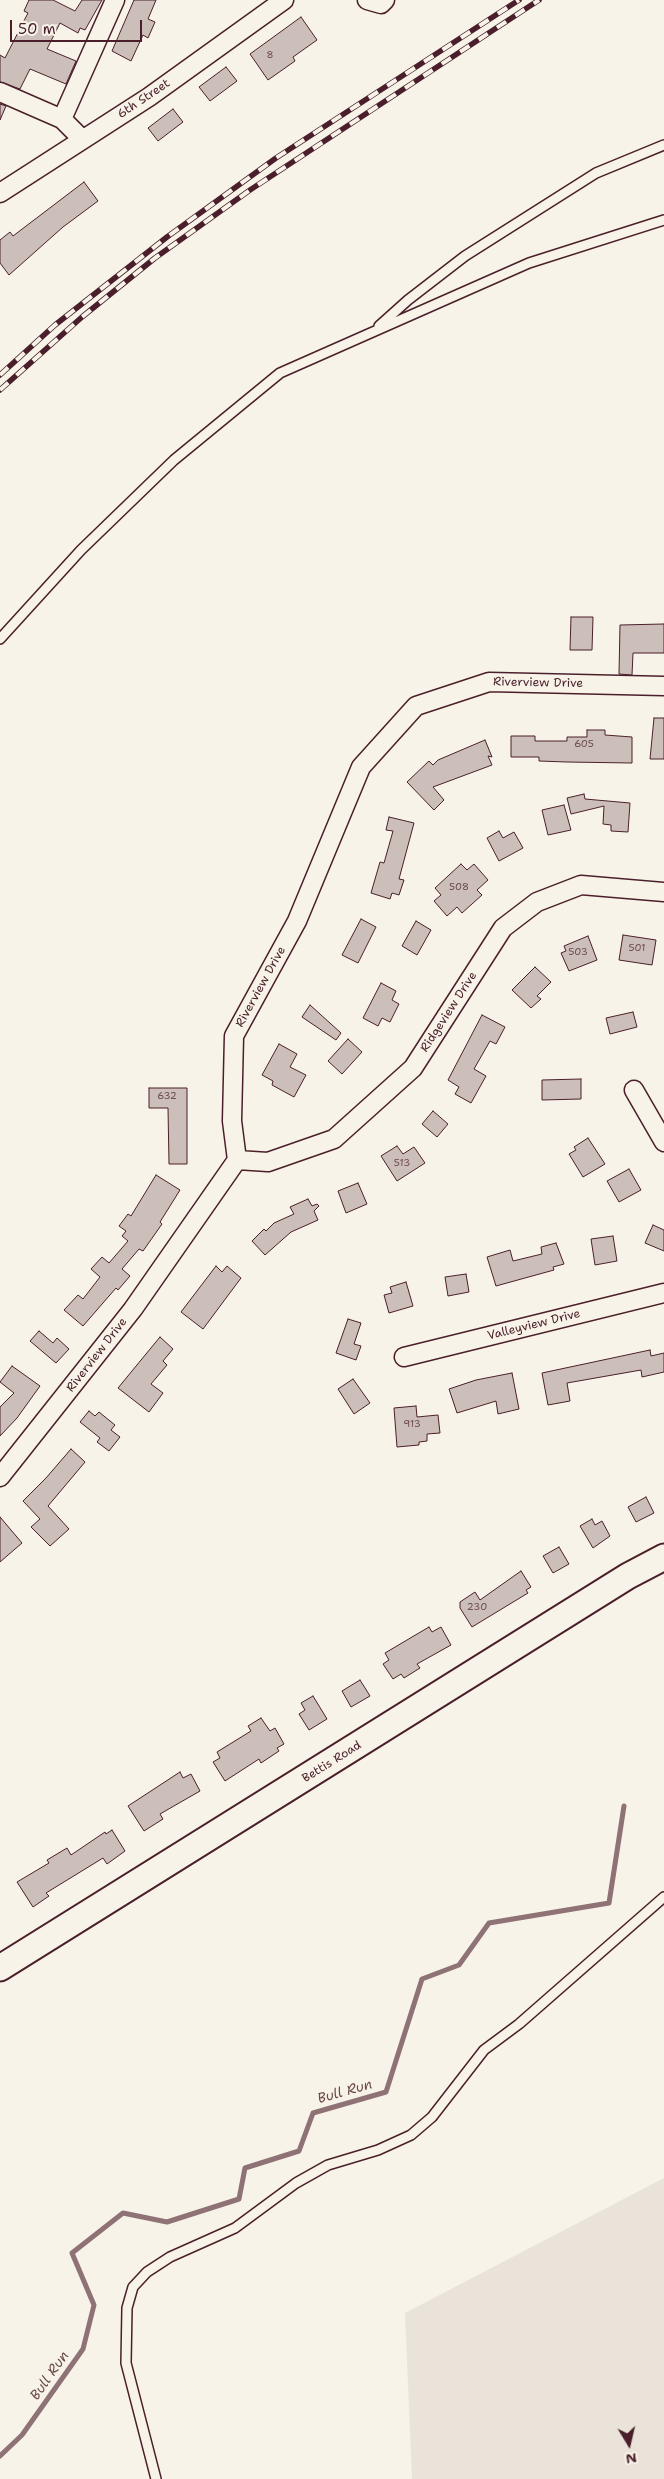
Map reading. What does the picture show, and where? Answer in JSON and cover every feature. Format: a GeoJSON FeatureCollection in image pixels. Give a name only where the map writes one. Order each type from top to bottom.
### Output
{"type":"FeatureCollection","features":[{"type":"Feature","properties":{"kind":"street"},"geometry":{"type":"LineString","coordinates":[[62,120],[115,0]]}},
{"type":"Feature","properties":{"kind":"street","name":"6th Street"},"geometry":{"type":"LineString","coordinates":[[0,193],[82,138],[149,97],[284,0]]}},
{"type":"Feature","properties":{"kind":"street"},"geometry":{"type":"LineString","coordinates":[[367,0],[381,4],[385,0]]}},
{"type":"Feature","properties":{"kind":"street"},"geometry":{"type":"LineString","coordinates":[[0,92],[62,120],[82,138]]}},
{"type":"Feature","properties":{"kind":"street","name":"Riverview Drive"},"geometry":{"type":"LineString","coordinates":[[0,1477],[133,1309],[237,1160],[232,1121],[234,1036],[297,921],[361,767],[416,706],[489,682],[664,686]]}},
{"type":"Feature","properties":{"kind":"street","name":"Ridgeview Drive"},"geometry":{"type":"LineString","coordinates":[[237,1160],[268,1162],[334,1139],[413,1068],[502,928],[537,902],[581,885],[664,892]]}},
{"type":"Feature","properties":{"kind":"street"},"geometry":{"type":"LineString","coordinates":[[634,1090],[664,1142]]}},
{"type":"Feature","properties":{"kind":"street","name":"Valleyview Drive"},"geometry":{"type":"LineString","coordinates":[[404,1358],[664,1293]]}},
{"type":"Feature","properties":{"kind":"street","name":"Bettis Road"},"geometry":{"type":"LineString","coordinates":[[0,1968],[628,1576],[664,1557]]}},
{"type":"Feature","properties":{"kind":"lane"},"geometry":{"type":"LineString","coordinates":[[376,330],[408,300],[473,250],[596,173],[664,145]]}},
{"type":"Feature","properties":{"kind":"lane"},"geometry":{"type":"LineString","coordinates":[[0,639],[81,550],[189,448],[280,373],[528,264],[664,220]]}},
{"type":"Feature","properties":{"kind":"lane"},"geometry":{"type":"LineString","coordinates":[[156,2479],[126,2363],[127,2308],[133,2288],[137,2282],[147,2272],[170,2258],[235,2228],[296,2184],[328,2165],[378,2150],[410,2135],[432,2117],[484,2050],[519,2024],[664,1897]]}},
{"type":"Feature","properties":{"kind":"shaded area"},"geometry":{"type":"Polygon","coordinates":[[[664,2178],[664,2479],[412,2479],[405,2313],[664,2178]]]}},
{"type":"Feature","properties":{"kind":"building"},"geometry":{"type":"Polygon","coordinates":[[[29,0],[53,0],[75,11],[82,0],[102,0],[85,30],[80,28],[78,33],[60,23],[47,49],[76,61],[66,84],[30,69],[20,89],[0,82],[0,55],[5,58],[28,13],[24,11],[29,0]]]}},
{"type":"Feature","properties":{"kind":"building"},"geometry":{"type":"Polygon","coordinates":[[[134,0],[156,0],[148,19],[155,22],[148,38],[143,35],[131,61],[112,51],[134,0]]]}},
{"type":"Feature","properties":{"kind":"building"},"geometry":{"type":"Polygon","coordinates":[[[301,17],[317,40],[293,57],[295,61],[268,80],[250,54],[301,17]]]}},
{"type":"Feature","properties":{"kind":"building"},"geometry":{"type":"Polygon","coordinates":[[[226,67],[237,81],[210,101],[199,87],[226,67]]]}},
{"type":"Feature","properties":{"kind":"building"},"geometry":{"type":"Polygon","coordinates":[[[0,104],[6,106],[0,120],[0,104]]]}},
{"type":"Feature","properties":{"kind":"building"},"geometry":{"type":"Polygon","coordinates":[[[173,109],[183,122],[158,141],[148,128],[173,109]]]}},
{"type":"Feature","properties":{"kind":"building"},"geometry":{"type":"Polygon","coordinates":[[[84,182],[98,201],[63,227],[9,275],[0,263],[0,240],[10,232],[13,236],[84,182]]]}},
{"type":"Feature","properties":{"kind":"building"},"geometry":{"type":"Polygon","coordinates":[[[571,617],[593,617],[592,650],[570,650],[571,617]]]}},
{"type":"Feature","properties":{"kind":"building"},"geometry":{"type":"Polygon","coordinates":[[[664,624],[664,653],[633,653],[632,675],[619,674],[620,625],[664,624]]]}},
{"type":"Feature","properties":{"kind":"building"},"geometry":{"type":"Polygon","coordinates":[[[654,718],[664,718],[664,759],[650,759],[654,718]]]}},
{"type":"Feature","properties":{"kind":"building"},"geometry":{"type":"Polygon","coordinates":[[[587,730],[605,730],[605,735],[632,737],[632,763],[539,761],[539,757],[511,757],[511,736],[535,736],[535,741],[567,741],[567,737],[587,737],[587,730]]]}},
{"type":"Feature","properties":{"kind":"building"},"geometry":{"type":"Polygon","coordinates":[[[485,740],[492,757],[488,756],[492,765],[433,787],[444,800],[434,810],[407,782],[429,761],[433,765],[438,760],[485,740]]]}},
{"type":"Feature","properties":{"kind":"building"},"geometry":{"type":"Polygon","coordinates":[[[584,794],[585,799],[630,803],[628,832],[611,831],[611,825],[603,824],[604,806],[571,814],[567,798],[584,794]]]}},
{"type":"Feature","properties":{"kind":"building"},"geometry":{"type":"Polygon","coordinates":[[[564,805],[571,830],[548,835],[542,810],[564,805]]]}},
{"type":"Feature","properties":{"kind":"building"},"geometry":{"type":"Polygon","coordinates":[[[389,817],[414,823],[399,879],[404,880],[399,895],[392,893],[390,899],[371,893],[380,862],[384,863],[393,831],[386,830],[389,817]]]}},
{"type":"Feature","properties":{"kind":"building"},"geometry":{"type":"Polygon","coordinates":[[[499,831],[503,838],[514,832],[523,848],[499,861],[487,838],[499,831]]]}},
{"type":"Feature","properties":{"kind":"building"},"geometry":{"type":"Polygon","coordinates":[[[461,864],[467,870],[474,864],[488,880],[477,890],[482,895],[462,913],[457,907],[447,916],[434,901],[441,895],[435,888],[461,864]]]}},
{"type":"Feature","properties":{"kind":"building"},"geometry":{"type":"Polygon","coordinates":[[[361,919],[376,927],[358,963],[342,955],[361,919]]]}},
{"type":"Feature","properties":{"kind":"building"},"geometry":{"type":"Polygon","coordinates":[[[416,921],[431,930],[417,955],[402,946],[416,921]]]}},
{"type":"Feature","properties":{"kind":"building"},"geometry":{"type":"Polygon","coordinates":[[[623,935],[656,940],[652,965],[619,960],[623,935]]]}},
{"type":"Feature","properties":{"kind":"building"},"geometry":{"type":"Polygon","coordinates":[[[588,936],[597,960],[569,971],[561,953],[566,951],[564,946],[588,936]]]}},
{"type":"Feature","properties":{"kind":"building"},"geometry":{"type":"Polygon","coordinates":[[[535,967],[551,982],[537,996],[541,999],[531,1008],[512,990],[535,967]]]}},
{"type":"Feature","properties":{"kind":"building"},"geometry":{"type":"Polygon","coordinates":[[[381,983],[396,991],[392,1000],[399,1004],[390,1022],[382,1018],[378,1026],[363,1018],[381,983]]]}},
{"type":"Feature","properties":{"kind":"building"},"geometry":{"type":"Polygon","coordinates":[[[310,1005],[341,1033],[336,1040],[302,1017],[310,1005]]]}},
{"type":"Feature","properties":{"kind":"building"},"geometry":{"type":"Polygon","coordinates":[[[633,1012],[637,1027],[610,1034],[606,1018],[633,1012]]]}},
{"type":"Feature","properties":{"kind":"building"},"geometry":{"type":"Polygon","coordinates":[[[482,1015],[505,1027],[496,1044],[490,1041],[474,1069],[486,1076],[471,1103],[455,1094],[459,1087],[448,1080],[482,1015]]]}},
{"type":"Feature","properties":{"kind":"building"},"geometry":{"type":"Polygon","coordinates":[[[348,1039],[362,1052],[342,1074],[328,1061],[348,1039]]]}},
{"type":"Feature","properties":{"kind":"building"},"geometry":{"type":"Polygon","coordinates":[[[279,1044],[297,1054],[290,1067],[306,1075],[294,1097],[272,1085],[273,1081],[262,1075],[279,1044]]]}},
{"type":"Feature","properties":{"kind":"building"},"geometry":{"type":"Polygon","coordinates":[[[581,1079],[581,1099],[542,1100],[542,1080],[581,1079]]]}},
{"type":"Feature","properties":{"kind":"building"},"geometry":{"type":"Polygon","coordinates":[[[149,1088],[187,1088],[187,1164],[169,1164],[168,1108],[149,1108],[149,1088]]]}},
{"type":"Feature","properties":{"kind":"building"},"geometry":{"type":"Polygon","coordinates":[[[433,1111],[448,1124],[437,1137],[422,1124],[433,1111]]]}},
{"type":"Feature","properties":{"kind":"building"},"geometry":{"type":"Polygon","coordinates":[[[588,1138],[605,1164],[583,1177],[569,1154],[576,1150],[574,1147],[588,1138]]]}},
{"type":"Feature","properties":{"kind":"building"},"geometry":{"type":"Polygon","coordinates":[[[397,1146],[403,1154],[414,1147],[425,1163],[397,1181],[381,1156],[397,1146]]]}},
{"type":"Feature","properties":{"kind":"building"},"geometry":{"type":"Polygon","coordinates":[[[629,1169],[641,1190],[619,1202],[607,1181],[629,1169]]]}},
{"type":"Feature","properties":{"kind":"building"},"geometry":{"type":"Polygon","coordinates":[[[156,1175],[180,1190],[160,1222],[162,1224],[143,1251],[139,1249],[122,1269],[130,1276],[118,1290],[116,1288],[83,1326],[64,1310],[78,1295],[83,1299],[100,1277],[91,1269],[102,1257],[109,1263],[128,1241],[122,1236],[126,1231],[119,1226],[128,1214],[131,1216],[156,1175]]]}},
{"type":"Feature","properties":{"kind":"building"},"geometry":{"type":"Polygon","coordinates":[[[358,1183],[367,1204],[346,1213],[338,1191],[358,1183]]]}},
{"type":"Feature","properties":{"kind":"building"},"geometry":{"type":"Polygon","coordinates":[[[308,1199],[312,1206],[317,1204],[319,1206],[314,1211],[318,1220],[291,1232],[265,1255],[252,1241],[264,1229],[266,1231],[274,1223],[294,1214],[290,1207],[308,1199]]]}},
{"type":"Feature","properties":{"kind":"building"},"geometry":{"type":"Polygon","coordinates":[[[653,1225],[664,1230],[664,1251],[645,1243],[653,1225]]]}},
{"type":"Feature","properties":{"kind":"building"},"geometry":{"type":"Polygon","coordinates":[[[613,1236],[617,1261],[595,1265],[591,1239],[613,1236]]]}},
{"type":"Feature","properties":{"kind":"building"},"geometry":{"type":"Polygon","coordinates":[[[556,1243],[564,1264],[553,1267],[554,1270],[496,1286],[487,1257],[510,1250],[513,1261],[542,1254],[541,1247],[556,1243]]]}},
{"type":"Feature","properties":{"kind":"building"},"geometry":{"type":"Polygon","coordinates":[[[216,1266],[222,1272],[227,1266],[241,1278],[203,1329],[181,1312],[216,1266]]]}},
{"type":"Feature","properties":{"kind":"building"},"geometry":{"type":"Polygon","coordinates":[[[466,1274],[469,1292],[448,1296],[445,1277],[466,1274]]]}},
{"type":"Feature","properties":{"kind":"building"},"geometry":{"type":"Polygon","coordinates":[[[406,1282],[413,1306],[389,1313],[384,1295],[392,1293],[390,1287],[406,1282]]]}},
{"type":"Feature","properties":{"kind":"building"},"geometry":{"type":"Polygon","coordinates":[[[348,1319],[361,1323],[354,1344],[361,1346],[356,1360],[336,1353],[348,1319]]]}},
{"type":"Feature","properties":{"kind":"building"},"geometry":{"type":"Polygon","coordinates":[[[39,1331],[53,1343],[57,1338],[69,1349],[56,1363],[30,1341],[39,1331]]]}},
{"type":"Feature","properties":{"kind":"building"},"geometry":{"type":"Polygon","coordinates":[[[160,1337],[173,1349],[163,1361],[167,1365],[151,1384],[163,1393],[149,1412],[118,1388],[160,1337]]]}},
{"type":"Feature","properties":{"kind":"building"},"geometry":{"type":"Polygon","coordinates":[[[650,1350],[651,1356],[664,1353],[664,1372],[642,1377],[641,1370],[567,1383],[570,1401],[548,1405],[542,1373],[650,1350]]]}},
{"type":"Feature","properties":{"kind":"building"},"geometry":{"type":"Polygon","coordinates":[[[12,1366],[40,1386],[17,1418],[0,1436],[0,1407],[14,1393],[0,1382],[12,1366]]]}},
{"type":"Feature","properties":{"kind":"building"},"geometry":{"type":"Polygon","coordinates":[[[512,1373],[519,1409],[498,1414],[496,1401],[457,1413],[449,1389],[476,1380],[512,1373]]]}},
{"type":"Feature","properties":{"kind":"building"},"geometry":{"type":"Polygon","coordinates":[[[353,1379],[370,1403],[354,1414],[338,1389],[353,1379]]]}},
{"type":"Feature","properties":{"kind":"building"},"geometry":{"type":"Polygon","coordinates":[[[416,1406],[417,1417],[438,1415],[440,1433],[427,1434],[427,1441],[419,1442],[419,1445],[397,1447],[394,1408],[416,1406]]]}},
{"type":"Feature","properties":{"kind":"building"},"geometry":{"type":"Polygon","coordinates":[[[89,1411],[95,1416],[99,1412],[115,1425],[111,1430],[120,1437],[109,1451],[97,1442],[100,1438],[80,1422],[89,1411]]]}},
{"type":"Feature","properties":{"kind":"building"},"geometry":{"type":"Polygon","coordinates":[[[71,1449],[85,1462],[48,1506],[69,1529],[50,1546],[31,1527],[40,1519],[23,1501],[71,1449]]]}},
{"type":"Feature","properties":{"kind":"building"},"geometry":{"type":"Polygon","coordinates":[[[646,1497],[654,1513],[636,1522],[628,1507],[646,1497]]]}},
{"type":"Feature","properties":{"kind":"building"},"geometry":{"type":"Polygon","coordinates":[[[0,1517],[22,1543],[0,1562],[0,1517]]]}},
{"type":"Feature","properties":{"kind":"building"},"geometry":{"type":"Polygon","coordinates":[[[592,1519],[595,1525],[602,1521],[610,1536],[593,1548],[580,1526],[592,1519]]]}},
{"type":"Feature","properties":{"kind":"building"},"geometry":{"type":"Polygon","coordinates":[[[559,1547],[569,1564],[553,1573],[543,1556],[559,1547]]]}},
{"type":"Feature","properties":{"kind":"building"},"geometry":{"type":"Polygon","coordinates":[[[521,1571],[531,1587],[526,1590],[528,1593],[472,1627],[460,1608],[460,1602],[475,1592],[480,1600],[521,1571]]]}},
{"type":"Feature","properties":{"kind":"building"},"geometry":{"type":"Polygon","coordinates":[[[429,1627],[432,1632],[441,1627],[451,1645],[417,1664],[420,1668],[404,1678],[401,1674],[393,1679],[383,1664],[389,1660],[385,1653],[429,1627]]]}},
{"type":"Feature","properties":{"kind":"building"},"geometry":{"type":"Polygon","coordinates":[[[360,1680],[370,1696],[351,1707],[342,1691],[360,1680]]]}},
{"type":"Feature","properties":{"kind":"building"},"geometry":{"type":"Polygon","coordinates":[[[313,1696],[327,1719],[309,1730],[299,1714],[305,1710],[301,1703],[313,1696]]]}},
{"type":"Feature","properties":{"kind":"building"},"geometry":{"type":"Polygon","coordinates":[[[261,1718],[270,1731],[275,1728],[284,1744],[277,1748],[279,1751],[261,1763],[259,1759],[225,1781],[213,1762],[220,1758],[217,1752],[251,1731],[248,1726],[261,1718]]]}},
{"type":"Feature","properties":{"kind":"building"},"geometry":{"type":"Polygon","coordinates":[[[180,1772],[183,1778],[191,1774],[200,1791],[160,1814],[163,1819],[144,1831],[128,1806],[180,1772]]]}},
{"type":"Feature","properties":{"kind":"building"},"geometry":{"type":"Polygon","coordinates":[[[112,1830],[125,1851],[107,1864],[103,1858],[46,1893],[49,1896],[33,1907],[17,1882],[49,1863],[47,1860],[67,1848],[71,1855],[105,1832],[106,1834],[112,1830]]]}},
{"type":"Feature","properties":{"kind":"waterway","name":"Bull Run"},"geometry":{"type":"LineString","coordinates":[[0,2456],[22,2435],[83,2349],[94,2305],[72,2253],[123,2213],[167,2222],[239,2199],[245,2168],[299,2151],[313,2113],[386,2092],[422,1979],[459,1965],[489,1923],[609,1903],[624,1806]]}},
{"type":"Feature","properties":{"kind":"railway"},"geometry":{"type":"LineString","coordinates":[[0,375],[55,325],[167,237],[276,158],[519,0]]}},
{"type":"Feature","properties":{"kind":"railway"},"geometry":{"type":"LineString","coordinates":[[0,390],[82,317],[155,258],[250,190],[539,0]]}}]}
